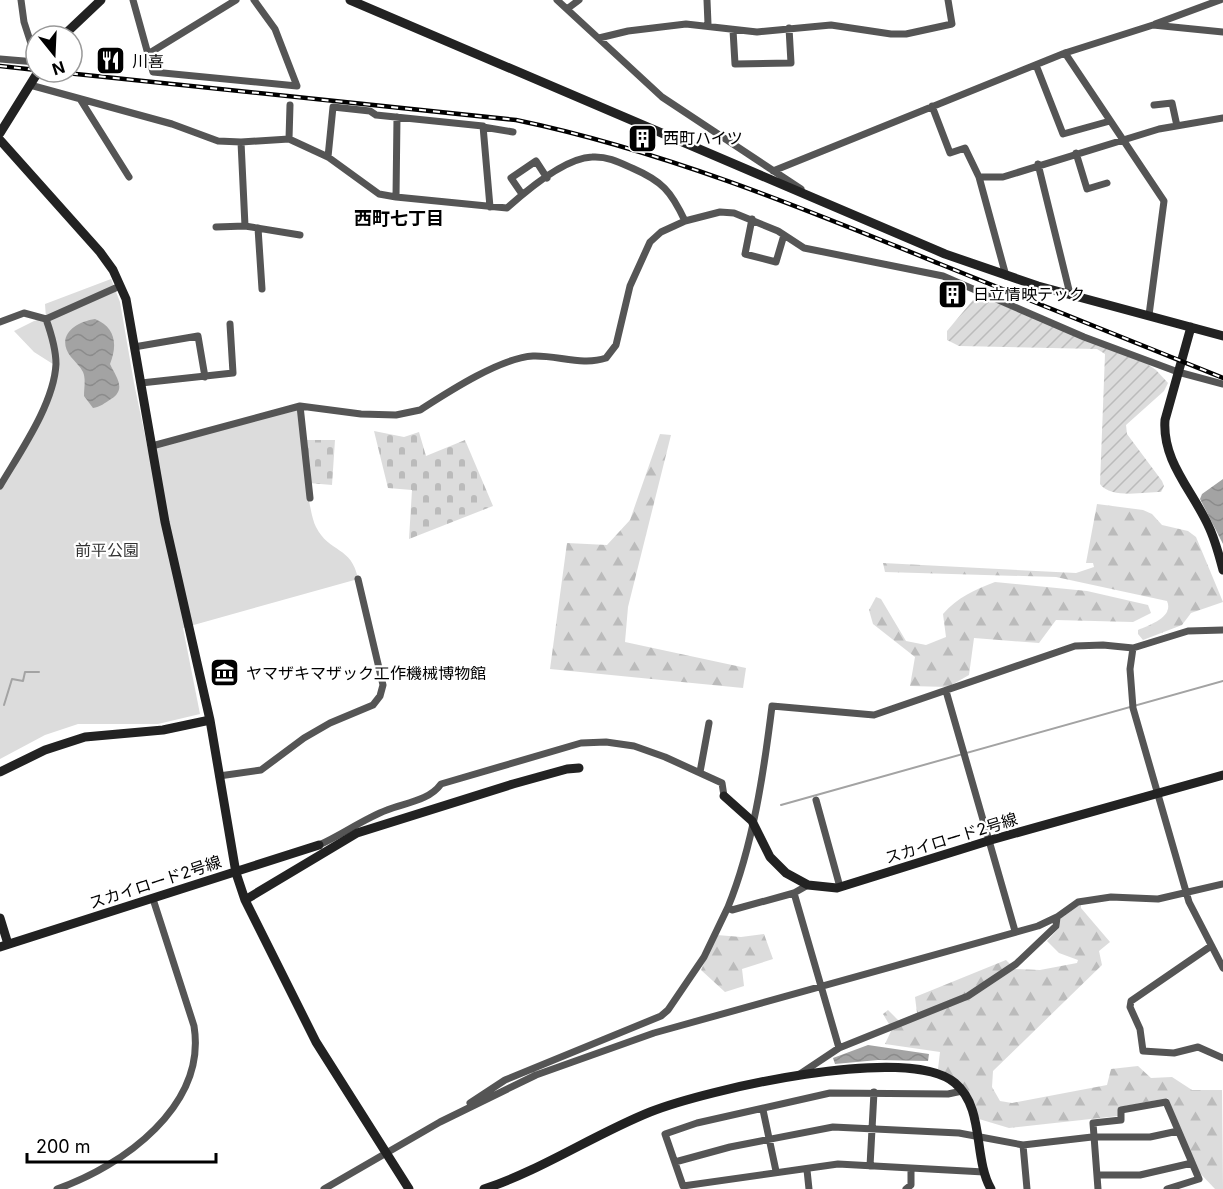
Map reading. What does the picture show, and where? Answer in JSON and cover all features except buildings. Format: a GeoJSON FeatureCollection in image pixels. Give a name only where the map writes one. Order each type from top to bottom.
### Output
{"type":"FeatureCollection","features":[{"type":"Feature","properties":{"kind":"street"},"geometry":{"type":"LineString","coordinates":[[21,0],[25,24]]}},
{"type":"Feature","properties":{"kind":"street"},"geometry":{"type":"LineString","coordinates":[[76,24],[101,0]]}},
{"type":"Feature","properties":{"kind":"street"},"geometry":{"type":"LineString","coordinates":[[133,0],[153,72],[297,86],[275,29],[254,0]]}},
{"type":"Feature","properties":{"kind":"street"},"geometry":{"type":"LineString","coordinates":[[147,54],[227,2],[236,0]]}},
{"type":"Feature","properties":{"kind":"street"},"geometry":{"type":"LineString","coordinates":[[350,0],[818,202],[945,254],[1006,276],[1223,336]]}},
{"type":"Feature","properties":{"kind":"street"},"geometry":{"type":"LineString","coordinates":[[557,0],[662,97],[818,202]]}},
{"type":"Feature","properties":{"kind":"street"},"geometry":{"type":"LineString","coordinates":[[567,9],[579,0]]}},
{"type":"Feature","properties":{"kind":"street"},"geometry":{"type":"LineString","coordinates":[[707,0],[708,24]]}},
{"type":"Feature","properties":{"kind":"street"},"geometry":{"type":"LineString","coordinates":[[599,38],[628,31],[708,24],[733,30],[757,32],[831,25],[906,34],[952,24],[948,0]]}},
{"type":"Feature","properties":{"kind":"street"},"geometry":{"type":"LineString","coordinates":[[773,171],[1065,53],[1153,25],[1220,0]]}},
{"type":"Feature","properties":{"kind":"street"},"geometry":{"type":"LineString","coordinates":[[1153,25],[1223,32]]}},
{"type":"Feature","properties":{"kind":"street"},"geometry":{"type":"LineString","coordinates":[[733,30],[735,64],[791,63],[789,28]]}},
{"type":"Feature","properties":{"kind":"street"},"geometry":{"type":"LineString","coordinates":[[1065,53],[1154,187],[1160,191],[1164,201],[1149,315]]}},
{"type":"Feature","properties":{"kind":"street"},"geometry":{"type":"LineString","coordinates":[[0,58],[24,60]]}},
{"type":"Feature","properties":{"kind":"street"},"geometry":{"type":"LineString","coordinates":[[1036,65],[1063,134],[1110,121]]}},
{"type":"Feature","properties":{"kind":"street"},"geometry":{"type":"LineString","coordinates":[[0,133],[30,85],[172,124],[218,141],[289,139],[328,157],[379,194],[507,208],[522,194],[578,160],[591,156],[611,158],[660,182],[672,194],[685,221]]}},
{"type":"Feature","properties":{"kind":"street"},"geometry":{"type":"LineString","coordinates":[[80,99],[129,177]]}},
{"type":"Feature","properties":{"kind":"street"},"geometry":{"type":"LineString","coordinates":[[1154,105],[1172,102],[1176,126]]}},
{"type":"Feature","properties":{"kind":"street"},"geometry":{"type":"LineString","coordinates":[[289,139],[290,105]]}},
{"type":"Feature","properties":{"kind":"street"},"geometry":{"type":"LineString","coordinates":[[932,106],[950,153],[965,148],[979,177],[1006,276]]}},
{"type":"Feature","properties":{"kind":"street"},"geometry":{"type":"LineString","coordinates":[[328,157],[333,107],[513,132]]}},
{"type":"Feature","properties":{"kind":"street"},"geometry":{"type":"LineString","coordinates":[[396,197],[397,117]]}},
{"type":"Feature","properties":{"kind":"street"},"geometry":{"type":"LineString","coordinates":[[979,177],[1003,177],[1122,139],[1223,118]]}},
{"type":"Feature","properties":{"kind":"street"},"geometry":{"type":"LineString","coordinates":[[483,127],[490,207]]}},
{"type":"Feature","properties":{"kind":"street"},"geometry":{"type":"LineString","coordinates":[[0,140],[94,244],[113,270],[120,286],[141,383],[177,582],[210,720],[236,873],[245,900],[316,1042],[409,1189]]}},
{"type":"Feature","properties":{"kind":"street"},"geometry":{"type":"LineString","coordinates":[[241,142],[245,226]]}},
{"type":"Feature","properties":{"kind":"street"},"geometry":{"type":"LineString","coordinates":[[1076,153],[1087,189],[1107,183]]}},
{"type":"Feature","properties":{"kind":"street"},"geometry":{"type":"LineString","coordinates":[[522,194],[511,178],[536,161],[547,178]]}},
{"type":"Feature","properties":{"kind":"street"},"geometry":{"type":"LineString","coordinates":[[1038,164],[1070,294]]}},
{"type":"Feature","properties":{"kind":"street"},"geometry":{"type":"LineString","coordinates":[[152,446],[300,406],[362,414],[408,414],[498,366],[522,357],[593,362],[606,358],[616,345],[630,286],[642,255],[650,242],[661,232],[685,221],[720,212],[734,213],[752,219],[804,248],[943,276],[1084,337],[1178,372],[1223,384]]}},
{"type":"Feature","properties":{"kind":"street"},"geometry":{"type":"LineString","coordinates":[[752,219],[745,254],[776,262],[784,235]]}},
{"type":"Feature","properties":{"kind":"street"},"geometry":{"type":"LineString","coordinates":[[216,227],[245,226],[300,235]]}},
{"type":"Feature","properties":{"kind":"street"},"geometry":{"type":"LineString","coordinates":[[258,228],[262,289]]}},
{"type":"Feature","properties":{"kind":"street"},"geometry":{"type":"LineString","coordinates":[[0,322],[24,313],[46,319],[120,286]]}},
{"type":"Feature","properties":{"kind":"street"},"geometry":{"type":"LineString","coordinates":[[0,486],[45,404],[56,365],[54,345],[46,319]]}},
{"type":"Feature","properties":{"kind":"street"},"geometry":{"type":"LineString","coordinates":[[141,383],[234,372],[230,324]]}},
{"type":"Feature","properties":{"kind":"street"},"geometry":{"type":"LineString","coordinates":[[1191,327],[1165,420],[1166,448],[1208,525],[1223,570]]}},
{"type":"Feature","properties":{"kind":"street"},"geometry":{"type":"LineString","coordinates":[[134,347],[198,336],[205,377]]}},
{"type":"Feature","properties":{"kind":"street"},"geometry":{"type":"LineString","coordinates":[[300,406],[310,498]]}},
{"type":"Feature","properties":{"kind":"street"},"geometry":{"type":"LineString","coordinates":[[219,776],[261,770],[304,738],[330,723],[373,705],[380,696],[383,685],[358,579]]}},
{"type":"Feature","properties":{"kind":"street"},"geometry":{"type":"LineString","coordinates":[[324,1189],[448,1118],[505,1080],[661,1016],[668,1010],[704,957],[740,877],[772,706],[874,715],[1075,646],[1103,645],[1133,648],[1188,630],[1223,630]]}},
{"type":"Feature","properties":{"kind":"street"},"geometry":{"type":"LineString","coordinates":[[1133,648],[1130,669],[1133,707],[1187,894],[1223,968]]}},
{"type":"Feature","properties":{"kind":"street"},"geometry":{"type":"LineString","coordinates":[[946,691],[966,753],[1015,931]]}},
{"type":"Feature","properties":{"kind":"street"},"geometry":{"type":"LineString","coordinates":[[0,772],[45,750],[85,737],[163,730],[210,720]]}},
{"type":"Feature","properties":{"kind":"street"},"geometry":{"type":"LineString","coordinates":[[700,772],[709,723]]}},
{"type":"Feature","properties":{"kind":"street"},"geometry":{"type":"LineString","coordinates":[[319,845],[387,810],[436,791],[441,784],[581,743],[606,742],[634,746],[722,783],[724,796]]}},
{"type":"Feature","properties":{"kind":"street"},"geometry":{"type":"LineString","coordinates":[[245,900],[357,833],[524,781],[579,768]]}},
{"type":"Feature","properties":{"kind":"street","name":"スカイロード2号線"},"geometry":{"type":"LineString","coordinates":[[724,796],[752,821],[770,857],[786,873],[808,885],[840,887],[991,840],[1223,776]]}},
{"type":"Feature","properties":{"kind":"street"},"geometry":{"type":"LineString","coordinates":[[816,800],[840,887]]}},
{"type":"Feature","properties":{"kind":"street","name":"スカイロード2号線"},"geometry":{"type":"LineString","coordinates":[[4,946],[319,845]]}},
{"type":"Feature","properties":{"kind":"street"},"geometry":{"type":"LineString","coordinates":[[448,1118],[536,1075],[654,1033],[1038,926],[1057,917],[1078,902],[1090,899],[1133,897],[1158,899],[1223,884]]}},
{"type":"Feature","properties":{"kind":"street"},"geometry":{"type":"LineString","coordinates":[[728,907],[732,910],[794,893],[808,885]]}},
{"type":"Feature","properties":{"kind":"street"},"geometry":{"type":"LineString","coordinates":[[794,893],[839,1048]]}},
{"type":"Feature","properties":{"kind":"street"},"geometry":{"type":"LineString","coordinates":[[57,1189],[88,1178],[112,1165],[131,1150],[158,1125],[178,1099],[192,1070],[196,1039],[194,1026],[153,899]]}},
{"type":"Feature","properties":{"kind":"street"},"geometry":{"type":"LineString","coordinates":[[795,1077],[839,1048],[968,996],[1016,964],[1056,926],[1057,917]]}},
{"type":"Feature","properties":{"kind":"street"},"geometry":{"type":"LineString","coordinates":[[0,918],[4,946]]}},
{"type":"Feature","properties":{"kind":"street"},"geometry":{"type":"LineString","coordinates":[[1211,946],[1131,1001],[1130,1007],[1140,1029],[1143,1051],[1174,1053],[1198,1047],[1223,1058]]}},
{"type":"Feature","properties":{"kind":"street"},"geometry":{"type":"LineString","coordinates":[[484,1189],[649,1113],[698,1096],[795,1077],[862,1068],[915,1068],[938,1073],[957,1084],[974,1117],[984,1172],[991,1189]]}},
{"type":"Feature","properties":{"kind":"street"},"geometry":{"type":"LineString","coordinates":[[962,1091],[948,1094],[830,1093],[763,1110],[697,1123],[665,1134],[683,1186],[838,1164],[984,1172]]}},
{"type":"Feature","properties":{"kind":"street"},"geometry":{"type":"LineString","coordinates":[[870,1166],[874,1092]]}},
{"type":"Feature","properties":{"kind":"street"},"geometry":{"type":"LineString","coordinates":[[1098,1189],[1092,1137],[1093,1123],[1121,1120],[1121,1110],[1166,1102],[1199,1179],[1167,1189]]}},
{"type":"Feature","properties":{"kind":"street"},"geometry":{"type":"LineString","coordinates":[[763,1110],[776,1171]]}},
{"type":"Feature","properties":{"kind":"street"},"geometry":{"type":"LineString","coordinates":[[675,1162],[770,1139],[833,1127],[977,1136],[1023,1145],[1092,1137],[1150,1137],[1178,1131]]}},
{"type":"Feature","properties":{"kind":"street"},"geometry":{"type":"LineString","coordinates":[[1023,1145],[1027,1189]]}},
{"type":"Feature","properties":{"kind":"street"},"geometry":{"type":"LineString","coordinates":[[1098,1176],[1140,1175],[1192,1163]]}},
{"type":"Feature","properties":{"kind":"street"},"geometry":{"type":"LineString","coordinates":[[906,1189],[911,1185],[911,1169]]}},
{"type":"Feature","properties":{"kind":"street"},"geometry":{"type":"LineString","coordinates":[[807,1170],[809,1189]]}},
{"type":"Feature","properties":{"kind":"green space","name":"前平公園"},"geometry":{"type":"Polygon","coordinates":[[[111,279],[120,302],[148,450],[300,406],[307,487],[316,527],[327,541],[351,561],[358,579],[183,628],[200,714],[158,724],[78,724],[45,735],[0,759],[0,486],[45,404],[56,366],[34,352],[14,331],[46,318],[45,304],[111,279]]]}},
{"type":"Feature","properties":{"kind":"green space"},"geometry":{"type":"Polygon","coordinates":[[[984,298],[1143,361],[1156,370],[1168,383],[1164,391],[1126,425],[1127,434],[1162,481],[1164,486],[1161,492],[1112,492],[1100,484],[1105,354],[1097,349],[959,346],[947,340],[947,331],[973,300],[984,298]]]}},
{"type":"Feature","properties":{"kind":"green space"},"geometry":{"type":"Polygon","coordinates":[[[374,431],[404,437],[419,432],[426,456],[465,440],[493,506],[409,539],[412,490],[388,488],[374,431]]]}},
{"type":"Feature","properties":{"kind":"green space"},"geometry":{"type":"Polygon","coordinates":[[[660,434],[671,435],[628,607],[625,642],[746,668],[743,688],[550,669],[567,543],[607,545],[630,520],[660,434]]]}},
{"type":"Feature","properties":{"kind":"green space"},"geometry":{"type":"Polygon","coordinates":[[[307,440],[335,440],[332,485],[309,483],[307,440]]]}},
{"type":"Feature","properties":{"kind":"green space"},"geometry":{"type":"Polygon","coordinates":[[[1097,504],[1143,510],[1152,514],[1162,525],[1188,531],[1196,537],[1223,602],[1191,613],[1182,625],[1143,640],[1138,630],[1164,616],[1168,607],[1167,601],[1056,577],[885,572],[883,563],[1076,573],[1094,567],[1093,563],[1086,563],[1097,504]]]}},
{"type":"Feature","properties":{"kind":"green space"},"geometry":{"type":"Polygon","coordinates":[[[995,582],[1087,591],[1148,605],[1151,613],[1133,622],[1056,620],[1039,643],[974,638],[969,675],[948,687],[910,686],[915,657],[873,624],[869,610],[876,597],[881,599],[906,641],[926,645],[946,637],[943,614],[954,603],[995,582]]]}},
{"type":"Feature","properties":{"kind":"green space"},"geometry":{"type":"Polygon","coordinates":[[[1081,904],[1081,908],[1110,942],[1099,951],[1102,965],[993,1071],[992,1087],[1000,1101],[1012,1103],[1107,1085],[1111,1069],[1138,1066],[1151,1078],[1172,1077],[1192,1090],[1222,1090],[1223,1189],[1215,1189],[1198,1171],[1168,1098],[1119,1107],[1118,1116],[1009,1128],[979,1119],[966,1088],[955,1078],[938,1069],[940,1052],[885,1044],[892,1029],[883,1014],[888,1010],[899,1021],[917,1013],[915,997],[1006,960],[1015,969],[1040,970],[1077,963],[1078,960],[1059,953],[1047,941],[1060,927],[1060,919],[1081,904]]]}},
{"type":"Feature","properties":{"kind":"green space"},"geometry":{"type":"Polygon","coordinates":[[[764,934],[773,959],[742,969],[744,986],[725,992],[701,970],[717,935],[741,937],[764,934]]]}},
{"type":"Feature","properties":{"kind":"water"},"geometry":{"type":"Polygon","coordinates":[[[95,319],[111,331],[114,350],[110,364],[119,387],[116,395],[93,408],[84,396],[83,372],[71,357],[65,343],[66,337],[74,327],[95,319]]]}},
{"type":"Feature","properties":{"kind":"water"},"geometry":{"type":"Polygon","coordinates":[[[1223,479],[1223,544],[1200,499],[1202,494],[1223,479]]]}},
{"type":"Feature","properties":{"kind":"water"},"geometry":{"type":"Polygon","coordinates":[[[868,1045],[929,1054],[928,1061],[878,1060],[835,1064],[833,1058],[868,1045]]]}},
{"type":"Feature","properties":{"kind":"waterway"},"geometry":{"type":"LineString","coordinates":[[4,705],[12,679],[23,681],[25,672],[39,672]]}},
{"type":"Feature","properties":{"kind":"waterway"},"geometry":{"type":"LineString","coordinates":[[781,805],[1223,681]]}},
{"type":"Feature","properties":{"kind":"railway"},"geometry":{"type":"LineString","coordinates":[[0,66],[24,69]]}},
{"type":"Feature","properties":{"kind":"railway"},"geometry":{"type":"LineString","coordinates":[[84,75],[516,120],[571,133],[734,183],[1223,378]]}},
{"type":"Feature","properties":{"kind":"place","name":"川喜"},"geometry":{"type":"Point","coordinates":[111,61]}},
{"type":"Feature","properties":{"kind":"place","name":"西町ハイツ"},"geometry":{"type":"Point","coordinates":[642,138]}},
{"type":"Feature","properties":{"kind":"place","name":"日立情映テック"},"geometry":{"type":"Point","coordinates":[952,294]}},
{"type":"Feature","properties":{"kind":"place","name":"ヤマザキマザック工作機械博物館"},"geometry":{"type":"Point","coordinates":[225,673]}},
{"type":"Feature","properties":{"kind":"district","name":"西町七丁目"},"geometry":{"type":"Point","coordinates":[399,218]}}]}
